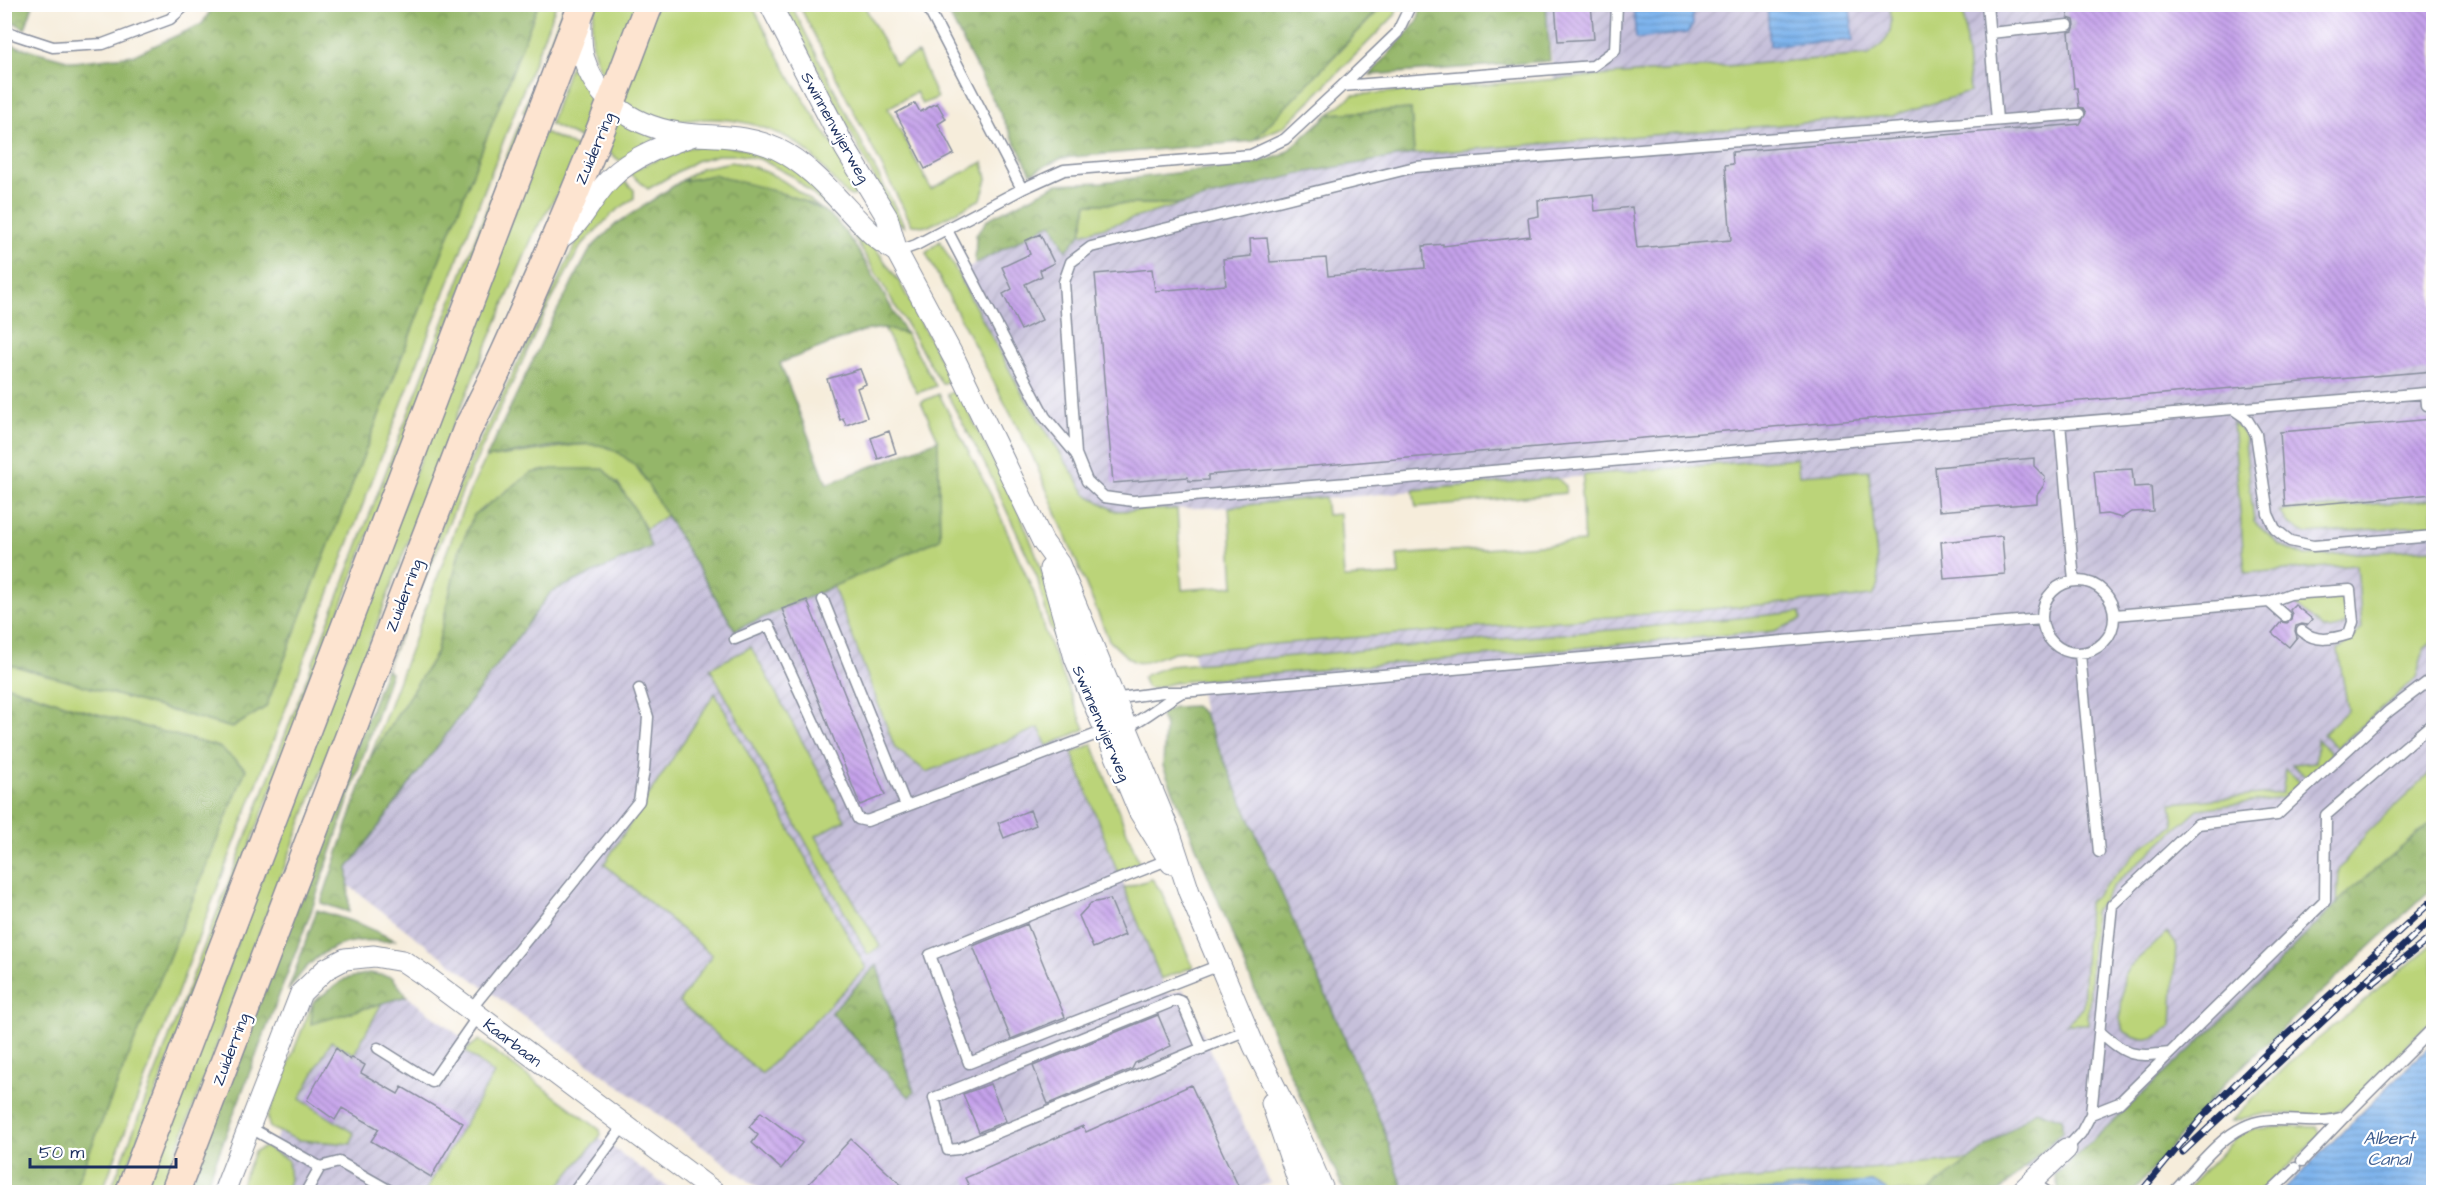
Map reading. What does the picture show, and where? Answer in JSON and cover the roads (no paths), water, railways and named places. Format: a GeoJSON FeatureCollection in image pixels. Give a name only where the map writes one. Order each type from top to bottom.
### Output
{"type":"FeatureCollection","features":[{"type":"Feature","properties":{"kind":"main road","name":"Zuiderring"},"geometry":{"type":"LineString","coordinates":[[175,1192],[467,430],[492,384],[553,244],[612,105],[649,4]]}},
{"type":"Feature","properties":{"kind":"main road"},"geometry":{"type":"LineString","coordinates":[[130,1192],[582,8]]}},
{"type":"Feature","properties":{"kind":"street","name":"Swinnenwijerweg"},"geometry":{"type":"LineString","coordinates":[[770,4],[845,148],[887,217],[897,252],[955,360],[1043,542],[1059,564],[1127,727],[1173,858],[1251,1038],[1324,1192]]}},
{"type":"Feature","properties":{"kind":"street","name":"Swinnenwijerweg"},"geometry":{"type":"LineString","coordinates":[[582,8],[583,58],[595,85],[612,105],[648,125],[695,135],[730,135],[750,138],[777,149],[806,167],[873,235],[897,252]]}},
{"type":"Feature","properties":{"kind":"street","name":"Swinnenwijerweg"},"geometry":{"type":"LineString","coordinates":[[553,244],[572,230],[610,178],[656,148],[695,135]]}},
{"type":"Feature","properties":{"kind":"street","name":"Swinnenwijerweg"},"geometry":{"type":"LineString","coordinates":[[1043,542],[1064,626],[1106,734],[1139,811],[1173,858]]}},
{"type":"Feature","properties":{"kind":"street","name":"Kaarbaan"},"geometry":{"type":"LineString","coordinates":[[249,1127],[301,993],[326,969],[335,964],[345,960],[374,956],[403,961],[714,1192]]}},
{"type":"Feature","properties":{"kind":"street","name":"Swinnenwijerweg"},"geometry":{"type":"LineString","coordinates":[[1251,1038],[1302,1192]]}},
{"type":"Feature","properties":{"kind":"street"},"geometry":{"type":"LineString","coordinates":[[224,1192],[249,1127]]}},
{"type":"Feature","properties":{"kind":"street"},"geometry":{"type":"LineString","coordinates":[[2033,1189],[2066,1149]]}},
{"type":"Feature","properties":{"kind":"lane"},"geometry":{"type":"LineString","coordinates":[[4,31],[53,47],[103,44],[170,19],[187,4]]}},
{"type":"Feature","properties":{"kind":"lane"},"geometry":{"type":"LineString","coordinates":[[926,4],[1022,189]]}},
{"type":"Feature","properties":{"kind":"lane"},"geometry":{"type":"LineString","coordinates":[[897,252],[916,246],[1022,189],[1064,170],[1251,155],[1285,139],[1397,33],[1411,4]]}},
{"type":"Feature","properties":{"kind":"lane"},"geometry":{"type":"LineString","coordinates":[[1342,86],[1593,66],[1615,50],[1617,4]]}},
{"type":"Feature","properties":{"kind":"lane"},"geometry":{"type":"LineString","coordinates":[[1988,4],[1997,120]]}},
{"type":"Feature","properties":{"kind":"lane"},"geometry":{"type":"LineString","coordinates":[[1990,33],[2068,25]]}},
{"type":"Feature","properties":{"kind":"lane"},"geometry":{"type":"LineString","coordinates":[[1076,454],[1064,282],[1071,262],[1090,247],[1415,166],[2079,114]]}},
{"type":"Feature","properties":{"kind":"lane"},"geometry":{"type":"LineString","coordinates":[[946,230],[1045,417],[1076,454],[1087,481],[1104,497],[1133,501],[2426,393],[2427,405]]}},
{"type":"Feature","properties":{"kind":"lane"},"geometry":{"type":"LineString","coordinates":[[2233,409],[2247,418],[2256,434],[2268,514],[2275,529],[2290,541],[2313,546],[2433,536]]}},
{"type":"Feature","properties":{"kind":"lane"},"geometry":{"type":"LineString","coordinates":[[2060,423],[2074,581]]}},
{"type":"Feature","properties":{"kind":"lane"},"geometry":{"type":"LineString","coordinates":[[2074,581],[2089,582],[2102,589],[2111,601],[2115,615],[2113,629],[2105,642],[2094,650],[2080,654],[2066,652],[2054,644],[2045,633],[2042,619],[2044,606],[2050,594],[2061,585],[2074,581]]}},
{"type":"Feature","properties":{"kind":"lane"},"geometry":{"type":"LineString","coordinates":[[2115,615],[2269,602],[2290,594],[2350,590],[2353,622],[2349,634],[2331,639],[2309,637],[2302,631]]}},
{"type":"Feature","properties":{"kind":"lane"},"geometry":{"type":"LineString","coordinates":[[823,600],[906,806]]}},
{"type":"Feature","properties":{"kind":"lane"},"geometry":{"type":"LineString","coordinates":[[2269,602],[2285,616]]}},
{"type":"Feature","properties":{"kind":"lane"},"geometry":{"type":"LineString","coordinates":[[1095,707],[1115,697],[1163,692],[2042,619]]}},
{"type":"Feature","properties":{"kind":"lane"},"geometry":{"type":"LineString","coordinates":[[735,639],[769,625],[858,819],[867,821],[1127,727],[1182,692]]}},
{"type":"Feature","properties":{"kind":"lane"},"geometry":{"type":"LineString","coordinates":[[2080,654],[2099,852]]}},
{"type":"Feature","properties":{"kind":"lane"},"geometry":{"type":"LineString","coordinates":[[2066,1149],[2081,1133],[2091,1114],[2112,905],[2198,824],[2277,815],[2390,711],[2433,677]]}},
{"type":"Feature","properties":{"kind":"lane"},"geometry":{"type":"LineString","coordinates":[[378,1048],[432,1082],[474,1013],[639,801],[648,717],[639,690]]}},
{"type":"Feature","properties":{"kind":"lane"},"geometry":{"type":"LineString","coordinates":[[2091,1114],[2119,1103],[2325,901],[2326,815],[2433,722]]}},
{"type":"Feature","properties":{"kind":"lane"},"geometry":{"type":"LineString","coordinates":[[1173,858],[930,955],[969,1063],[1220,965]]}},
{"type":"Feature","properties":{"kind":"lane"},"geometry":{"type":"LineString","coordinates":[[1202,1049],[1182,1002],[1176,1000],[1165,1004],[934,1098],[948,1150],[958,1149],[1202,1049],[1251,1038]]}},
{"type":"Feature","properties":{"kind":"lane"},"geometry":{"type":"LineString","coordinates":[[2270,1192],[2433,1027]]}},
{"type":"Feature","properties":{"kind":"lane"},"geometry":{"type":"LineString","coordinates":[[2099,1031],[2118,1048],[2137,1056],[2170,1053]]}},
{"type":"Feature","properties":{"kind":"lane"},"geometry":{"type":"LineString","coordinates":[[2174,1192],[2229,1135],[2248,1124],[2269,1120],[2325,1122],[2344,1117]]}},
{"type":"Feature","properties":{"kind":"lane"},"geometry":{"type":"LineString","coordinates":[[574,1192],[624,1125]]}},
{"type":"Feature","properties":{"kind":"lane"},"geometry":{"type":"LineString","coordinates":[[249,1127],[320,1167],[339,1162],[392,1192]]}},
{"type":"Feature","properties":{"kind":"lane"},"geometry":{"type":"LineString","coordinates":[[306,1192],[320,1167]]}},
{"type":"Feature","properties":{"kind":"water"},"geometry":{"type":"Polygon","coordinates":[[[1633,5],[1692,5],[1693,25],[1687,33],[1636,39],[1633,5]]]}},
{"type":"Feature","properties":{"kind":"water"},"geometry":{"type":"Polygon","coordinates":[[[1767,5],[1850,5],[1853,40],[1770,46],[1767,5]]]}},
{"type":"Feature","properties":{"kind":"water","name":"Albert Canal"},"geometry":{"type":"Polygon","coordinates":[[[2433,1042],[2433,1192],[2282,1192],[2433,1042]]]}},
{"type":"Feature","properties":{"kind":"water"},"geometry":{"type":"Polygon","coordinates":[[[1872,1182],[1887,1192],[1738,1192],[1872,1182]]]}},
{"type":"Feature","properties":{"kind":"railway"},"geometry":{"type":"LineString","coordinates":[[2141,1192],[2205,1114],[2267,1053],[2434,899]]}},
{"type":"Feature","properties":{"kind":"railway"},"geometry":{"type":"LineString","coordinates":[[2183,1152],[2434,917]]}},
{"type":"Feature","properties":{"kind":"railway"},"geometry":{"type":"LineString","coordinates":[[2372,984],[2434,935]]}}]}
